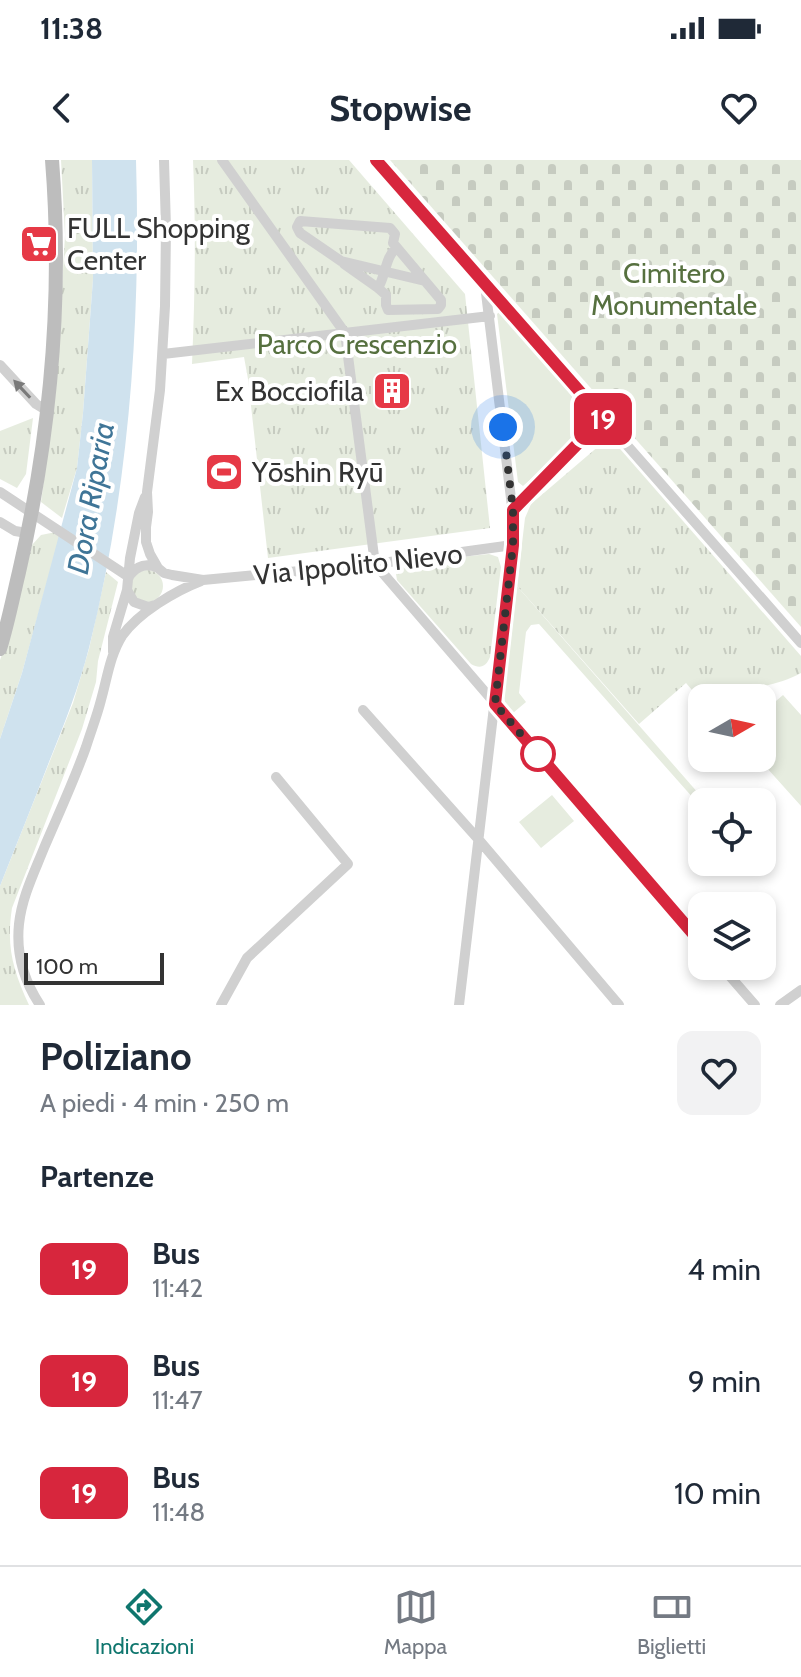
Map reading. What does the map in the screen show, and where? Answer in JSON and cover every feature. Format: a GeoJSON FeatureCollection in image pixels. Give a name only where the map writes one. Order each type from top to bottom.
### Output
{"type":"FeatureCollection","features":[{"type":"Feature","properties":{"kind":"street"},"geometry":{"type":"LineString","coordinates":[[0,649],[31,513],[46,410],[55,274],[52,160]]}},
{"type":"Feature","properties":{"kind":"street"},"geometry":{"type":"LineString","coordinates":[[127,590],[134,602],[141,606],[160,602],[169,586],[146,542],[147,492],[163,354],[166,270],[164,160]]}},
{"type":"Feature","properties":{"kind":"street"},"geometry":{"type":"LineString","coordinates":[[222,160],[345,333],[375,564],[688,928]]}},
{"type":"Feature","properties":{"kind":"street"},"geometry":{"type":"LineString","coordinates":[[376,160],[801,643]]}},
{"type":"Feature","properties":{"kind":"street"},"geometry":{"type":"LineString","coordinates":[[297,223],[388,227],[394,231],[396,248],[441,300],[441,305],[438,309],[388,310],[386,295],[341,261],[300,233],[297,223]]}},
{"type":"Feature","properties":{"kind":"street"},"geometry":{"type":"LineString","coordinates":[[378,288],[390,254],[396,248]]}},
{"type":"Feature","properties":{"kind":"street"},"geometry":{"type":"LineString","coordinates":[[341,261],[425,281]]}},
{"type":"Feature","properties":{"kind":"street"},"geometry":{"type":"LineString","coordinates":[[459,1005],[513,545],[513,510],[485,285]]}},
{"type":"Feature","properties":{"kind":"street"},"geometry":{"type":"LineString","coordinates":[[163,354],[490,316]]}},
{"type":"Feature","properties":{"kind":"street"},"geometry":{"type":"LineString","coordinates":[[0,365],[36,404],[46,410]]}},
{"type":"Feature","properties":{"kind":"street"},"geometry":{"type":"LineString","coordinates":[[513,510],[603,418]]}},
{"type":"Feature","properties":{"kind":"street"},"geometry":{"type":"LineString","coordinates":[[0,492],[129,576]]}},
{"type":"Feature","properties":{"kind":"street"},"geometry":{"type":"LineString","coordinates":[[40,1005],[21,963],[18,934],[22,905],[86,748],[101,703],[113,654],[113,637],[127,590],[139,513],[147,492]]}},
{"type":"Feature","properties":{"kind":"street"},"geometry":{"type":"LineString","coordinates":[[0,522],[15,531],[27,533]]}},
{"type":"Feature","properties":{"kind":"street","name":"Via Ippolito Nievo"},"geometry":{"type":"LineString","coordinates":[[203,580],[375,564],[513,545]]}},
{"type":"Feature","properties":{"kind":"street"},"geometry":{"type":"LineString","coordinates":[[129,576],[139,566],[146,565],[179,577],[203,580]]}},
{"type":"Feature","properties":{"kind":"street"},"geometry":{"type":"LineString","coordinates":[[113,654],[131,625],[160,602],[203,580]]}},
{"type":"Feature","properties":{"kind":"street"},"geometry":{"type":"LineString","coordinates":[[363,710],[479,840],[619,1005]]}},
{"type":"Feature","properties":{"kind":"street"},"geometry":{"type":"LineString","coordinates":[[221,1005],[247,958],[348,864],[276,777]]}},
{"type":"Feature","properties":{"kind":"street"},"geometry":{"type":"LineString","coordinates":[[733,980],[755,1005]]}},
{"type":"Feature","properties":{"kind":"street"},"geometry":{"type":"LineString","coordinates":[[780,1005],[801,990]]}},
{"type":"Feature","properties":{"kind":"green space"},"geometry":{"type":"Polygon","coordinates":[[[61,160],[92,160],[93,279],[77,468],[62,518],[41,502],[56,389],[65,235],[61,160]]]}},
{"type":"Feature","properties":{"kind":"green space","name":"Parco Crescenzio"},"geometry":{"type":"Polygon","coordinates":[[[193,160],[349,160],[465,294],[490,528],[268,558],[244,357],[192,364],[195,262],[193,160]]]}},
{"type":"Feature","properties":{"kind":"green space","name":"Cimitero Monumentale"},"geometry":{"type":"Polygon","coordinates":[[[390,160],[801,160],[801,627],[390,160]]]}},
{"type":"Feature","properties":{"kind":"green space"},"geometry":{"type":"Polygon","coordinates":[[[500,311],[583,409],[578,416],[583,424],[550,462],[523,486],[518,482],[497,314],[500,311]]]}},
{"type":"Feature","properties":{"kind":"green space"},"geometry":{"type":"Polygon","coordinates":[[[33,418],[26,474],[17,488],[0,479],[0,431],[33,418]]]}},
{"type":"Feature","properties":{"kind":"green space"},"geometry":{"type":"Polygon","coordinates":[[[607,439],[614,442],[801,656],[801,673],[770,684],[686,683],[639,724],[517,586],[525,518],[531,504],[607,439]]]}},
{"type":"Feature","properties":{"kind":"green space"},"geometry":{"type":"Polygon","coordinates":[[[56,532],[60,535],[22,673],[0,739],[0,660],[32,545],[41,535],[56,532]]]}},
{"type":"Feature","properties":{"kind":"green space"},"geometry":{"type":"Polygon","coordinates":[[[489,554],[498,557],[501,567],[490,657],[485,665],[477,666],[471,664],[397,580],[396,574],[405,563],[489,554]]]}},
{"type":"Feature","properties":{"kind":"green space"},"geometry":{"type":"Polygon","coordinates":[[[147,570],[158,575],[163,586],[158,597],[147,602],[136,597],[131,586],[136,575],[147,570]]]}},
{"type":"Feature","properties":{"kind":"green space"},"geometry":{"type":"Polygon","coordinates":[[[106,572],[118,582],[98,661],[96,682],[82,729],[12,908],[12,958],[29,1005],[0,1005],[0,886],[73,703],[106,572]]]}},
{"type":"Feature","properties":{"kind":"green space"},"geometry":{"type":"Polygon","coordinates":[[[517,586],[694,788],[688,788],[688,792],[539,624],[531,625],[526,632],[519,693],[526,702],[513,713],[504,698],[517,586]]]}},
{"type":"Feature","properties":{"kind":"green space"},"geometry":{"type":"Polygon","coordinates":[[[783,695],[801,715],[801,806],[771,772],[776,772],[776,701],[783,695]]]}},
{"type":"Feature","properties":{"kind":"green space"},"geometry":{"type":"Polygon","coordinates":[[[552,795],[574,821],[541,848],[519,822],[552,795]]]}},
{"type":"Feature","properties":{"kind":"water","name":"Dora Riparia"},"geometry":{"type":"Polygon","coordinates":[[[92,160],[136,160],[134,344],[123,467],[103,588],[85,663],[66,720],[0,886],[0,739],[22,673],[77,468],[93,279],[92,160]]]}},
{"type":"Feature","properties":{"kind":"bus line","name":"19"},"geometry":{"type":"LineString","coordinates":[[376,160],[603,418],[513,510],[513,545],[495,704],[688,928]]}},
{"type":"Feature","properties":{"kind":"place","name":"FULL Shopping Center"},"geometry":{"type":"Point","coordinates":[39,244]}},
{"type":"Feature","properties":{"kind":"place","name":"Ex Bocciofila"},"geometry":{"type":"Point","coordinates":[392,391]}},
{"type":"Feature","properties":{"kind":"place","name":"Yōshin Ryū"},"geometry":{"type":"Point","coordinates":[224,472]}},
{"type":"Feature","properties":{"kind":"route"},"geometry":{"type":"LineString","coordinates":[[503,427],[514,523],[495,704],[538,754]]}}]}
